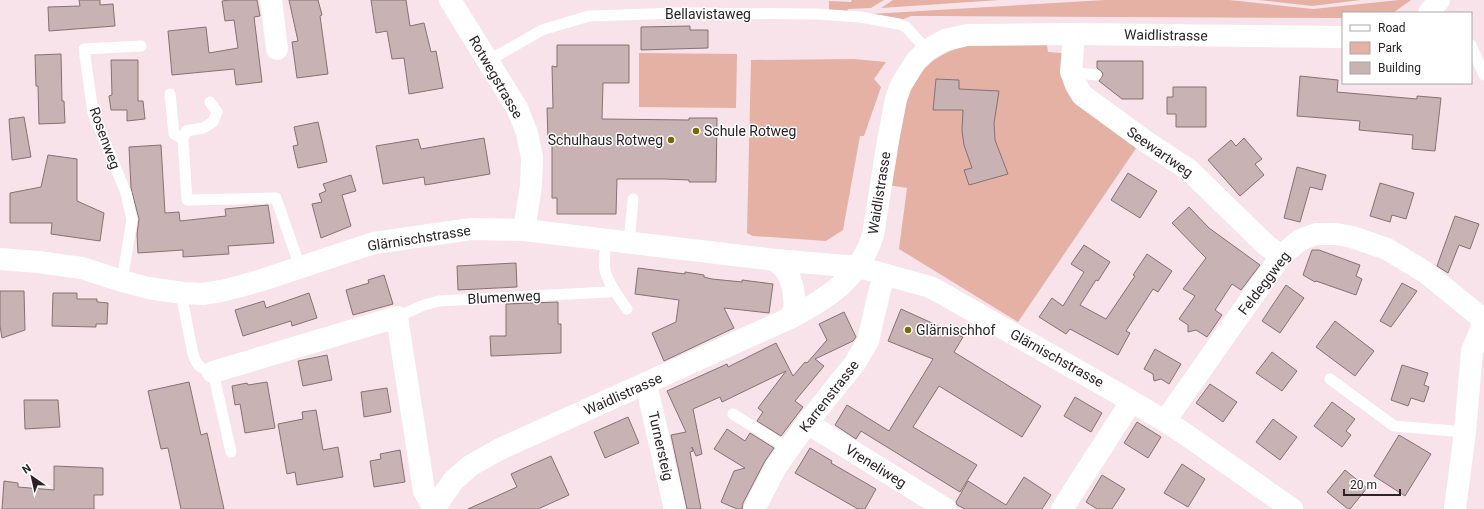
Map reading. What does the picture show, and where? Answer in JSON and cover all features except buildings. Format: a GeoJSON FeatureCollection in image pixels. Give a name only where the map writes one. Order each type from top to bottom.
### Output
{"type":"FeatureCollection","features":[{"type":"Feature","properties":{"kind":"street"},"geometry":{"type":"LineString","coordinates":[[271,0],[277,49]]}},
{"type":"Feature","properties":{"kind":"street","name":"Rotwegstrasse"},"geometry":{"type":"LineString","coordinates":[[450,0],[517,108],[527,133],[532,158],[531,186],[524,230]]}},
{"type":"Feature","properties":{"kind":"street","name":"Waidlistrasse"},"geometry":{"type":"LineString","coordinates":[[434,508],[453,481],[470,466],[500,449],[790,318],[831,294],[840,287],[858,267],[869,247],[873,235],[882,174],[896,99],[901,85],[916,61],[927,50],[945,40],[967,35],[1074,34],[1342,37]]}},
{"type":"Feature","properties":{"kind":"street","name":"Seewartweg"},"geometry":{"type":"LineString","coordinates":[[1074,34],[1071,72],[1082,95],[1145,141],[1189,170],[1266,245],[1281,256]]}},
{"type":"Feature","properties":{"kind":"street","name":"Glärnischstrasse"},"geometry":{"type":"LineString","coordinates":[[0,259],[82,268],[148,288],[202,294],[222,291],[259,281],[374,243],[471,229],[524,230],[629,244],[775,260],[858,267],[930,287],[943,294],[1165,421],[1292,509]]}},
{"type":"Feature","properties":{"kind":"street","name":"Feldeggweg"},"geometry":{"type":"LineString","coordinates":[[1165,421],[1281,256],[1300,240],[1316,234],[1336,234],[1352,237],[1387,249],[1425,272],[1484,321]]}},
{"type":"Feature","properties":{"kind":"street"},"geometry":{"type":"LineString","coordinates":[[775,260],[784,268],[789,276],[793,288],[795,307],[790,318]]}},
{"type":"Feature","properties":{"kind":"street","name":"Karrenstrasse"},"geometry":{"type":"LineString","coordinates":[[754,509],[776,467],[788,449],[807,422],[855,363],[868,341],[880,289],[886,275]]}},
{"type":"Feature","properties":{"kind":"street"},"geometry":{"type":"LineString","coordinates":[[397,317],[424,491],[434,508]]}},
{"type":"Feature","properties":{"kind":"street","name":"Blumenweg"},"geometry":{"type":"LineString","coordinates":[[213,372],[397,317]]}},
{"type":"Feature","properties":{"kind":"street"},"geometry":{"type":"LineString","coordinates":[[1455,509],[1472,351],[1484,321]]}},
{"type":"Feature","properties":{"kind":"street","name":"Turnersteig"},"geometry":{"type":"LineString","coordinates":[[644,384],[648,392],[675,509]]}},
{"type":"Feature","properties":{"kind":"street"},"geometry":{"type":"LineString","coordinates":[[1062,509],[1130,402]]}},
{"type":"Feature","properties":{"kind":"street","name":"Vreneliweg"},"geometry":{"type":"LineString","coordinates":[[807,422],[946,509]]}},
{"type":"Feature","properties":{"kind":"lane","name":"Bellavistaweg"},"geometry":{"type":"LineString","coordinates":[[488,61],[542,30],[589,16],[677,13],[816,14],[860,17],[899,24],[906,27],[927,50]]}},
{"type":"Feature","properties":{"kind":"lane","name":"Rosenweg"},"geometry":{"type":"LineString","coordinates":[[122,281],[132,220],[126,193],[93,113],[84,49],[141,46]]}},
{"type":"Feature","properties":{"kind":"lane"},"geometry":{"type":"LineString","coordinates":[[1472,47],[1484,75]]}},
{"type":"Feature","properties":{"kind":"lane"},"geometry":{"type":"LineString","coordinates":[[1071,72],[1096,74]]}},
{"type":"Feature","properties":{"kind":"lane"},"geometry":{"type":"LineString","coordinates":[[170,94],[174,134],[183,139]]}},
{"type":"Feature","properties":{"kind":"lane"},"geometry":{"type":"LineString","coordinates":[[210,102],[217,112],[214,122],[203,128],[186,131],[183,139],[187,200],[276,198],[300,267]]}},
{"type":"Feature","properties":{"kind":"lane"},"geometry":{"type":"LineString","coordinates":[[629,244],[633,199]]}},
{"type":"Feature","properties":{"kind":"lane"},"geometry":{"type":"LineString","coordinates":[[607,241],[604,257],[605,270],[614,290],[627,309]]}},
{"type":"Feature","properties":{"kind":"lane","name":"Blumenweg"},"geometry":{"type":"LineString","coordinates":[[397,317],[424,305],[438,301],[608,292],[614,290]]}},
{"type":"Feature","properties":{"kind":"lane"},"geometry":{"type":"LineString","coordinates":[[183,293],[195,362],[201,368],[213,372],[231,452]]}},
{"type":"Feature","properties":{"kind":"lane"},"geometry":{"type":"LineString","coordinates":[[1330,379],[1394,426],[1464,432]]}},
{"type":"Feature","properties":{"kind":"lane"},"geometry":{"type":"LineString","coordinates":[[732,414],[788,449]]}},
{"type":"Feature","properties":{"kind":"green space"},"geometry":{"type":"Polygon","coordinates":[[[852,0],[884,0],[871,8],[848,9],[847,11],[829,10],[829,1],[851,2],[852,0]]]}},
{"type":"Feature","properties":{"kind":"green space"},"geometry":{"type":"Polygon","coordinates":[[[893,0],[1000,0],[881,8],[893,0]]]}},
{"type":"Feature","properties":{"kind":"green space"},"geometry":{"type":"Polygon","coordinates":[[[1105,0],[1229,0],[1313,9],[1411,0],[1394,12],[1342,12],[1342,18],[911,16],[901,20],[870,14],[1105,0]]]}},
{"type":"Feature","properties":{"kind":"green space"},"geometry":{"type":"Polygon","coordinates":[[[1258,0],[1361,0],[1312,6],[1258,0]]]}},
{"type":"Feature","properties":{"kind":"green space"},"geometry":{"type":"Polygon","coordinates":[[[967,45],[1047,45],[1048,52],[1062,53],[1063,70],[1139,144],[1018,322],[899,249],[907,188],[888,185],[907,99],[911,88],[922,71],[929,64],[946,53],[967,45]]]}},
{"type":"Feature","properties":{"kind":"green space"},"geometry":{"type":"Polygon","coordinates":[[[639,53],[737,54],[736,108],[639,107],[639,53]]]}},
{"type":"Feature","properties":{"kind":"green space"},"geometry":{"type":"Polygon","coordinates":[[[854,59],[886,62],[874,79],[881,87],[864,136],[860,136],[843,230],[826,241],[753,236],[747,233],[751,60],[854,59]]]}},
{"type":"Feature","properties":{"kind":"place","name":"Schule Rotweg"},"geometry":{"type":"Point","coordinates":[696,131]}},
{"type":"Feature","properties":{"kind":"place","name":"Schulhaus Rotweg"},"geometry":{"type":"Point","coordinates":[671,140]}},
{"type":"Feature","properties":{"kind":"place","name":"Glärnischhof"},"geometry":{"type":"Point","coordinates":[908,330]}}]}
